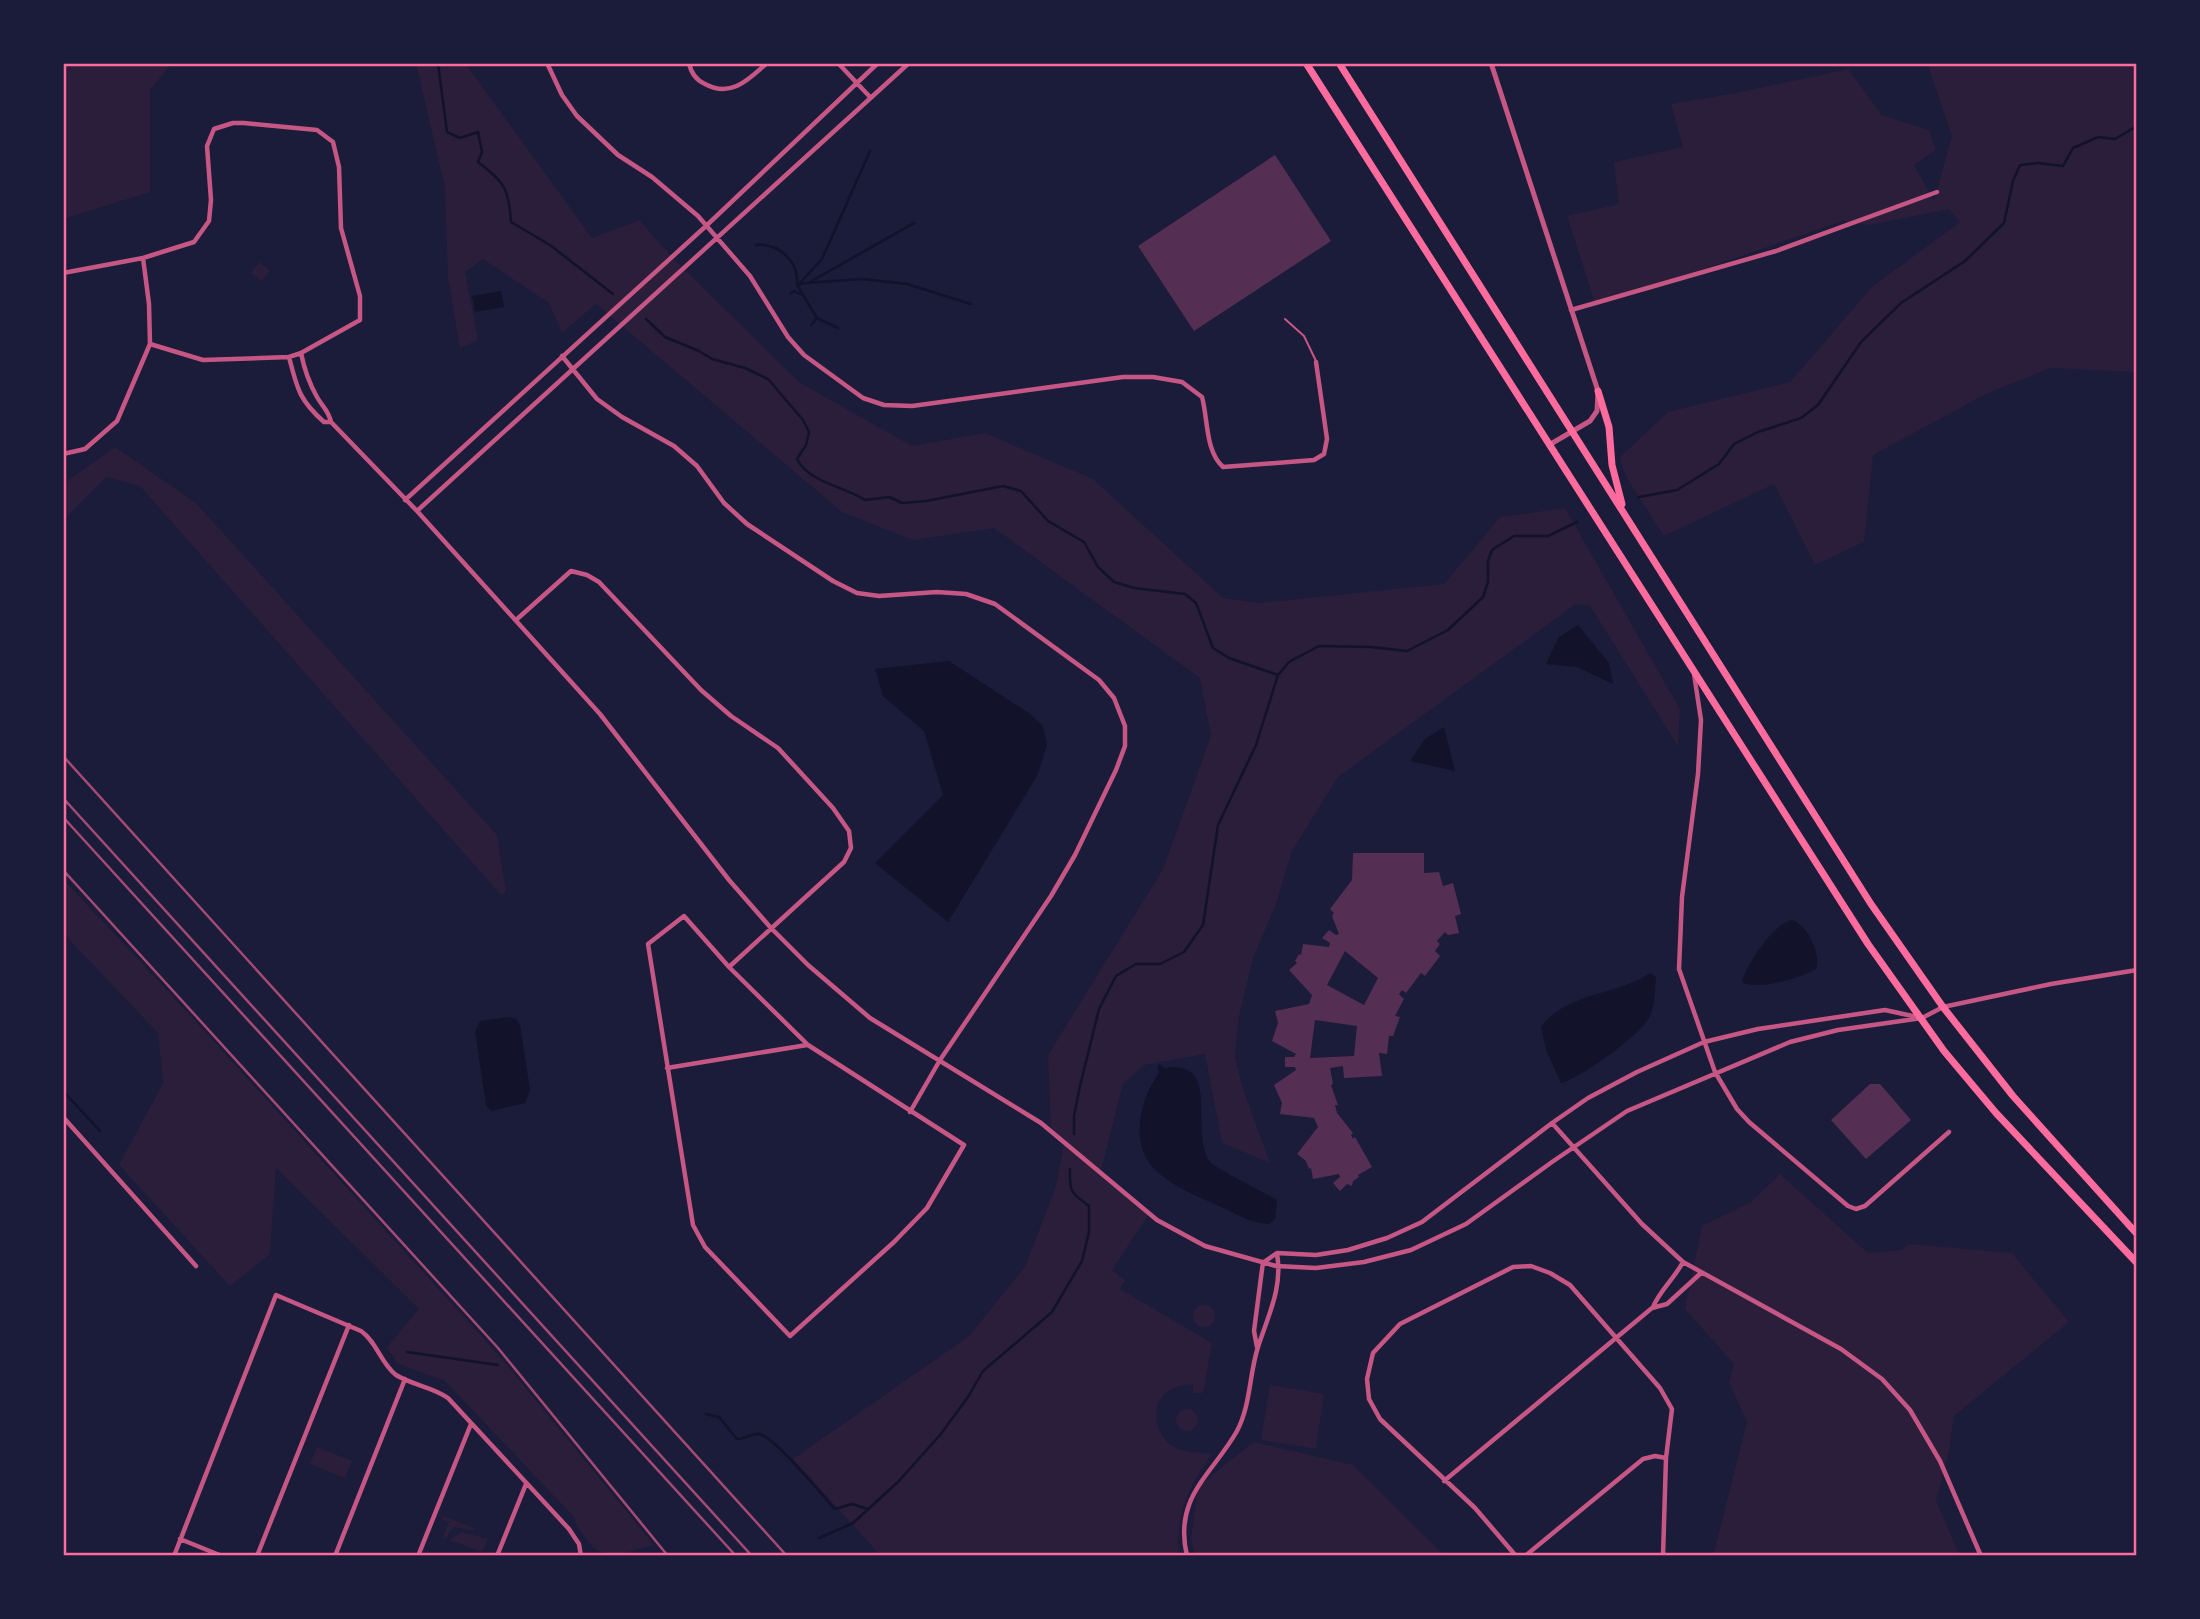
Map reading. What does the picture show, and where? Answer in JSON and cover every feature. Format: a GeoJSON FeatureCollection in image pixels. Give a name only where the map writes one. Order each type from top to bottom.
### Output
{"type":"FeatureCollection","features":[{"type":"Feature","properties":{"kind":"highway"},"geometry":{"type":"LineString","coordinates":[[1306,63],[1868,944],[1944,1051],[1997,1113],[2137,1263]]}},
{"type":"Feature","properties":{"kind":"highway"},"geometry":{"type":"LineString","coordinates":[[1339,63],[1871,904],[1943,1007],[2013,1097],[2137,1234]]}},
{"type":"Feature","properties":{"kind":"highway"},"geometry":{"type":"LineString","coordinates":[[1598,391],[1609,427],[1612,465],[1624,511]]}},
{"type":"Feature","properties":{"kind":"street"},"geometry":{"type":"LineString","coordinates":[[547,63],[562,94],[577,116],[618,155],[678,197],[750,276],[788,337],[804,355],[863,398],[884,405],[912,406],[1123,377],[1153,377],[1182,382],[1202,397],[1212,449],[1216,461],[1223,467],[1314,460],[1324,454],[1327,439],[1316,362]]}},
{"type":"Feature","properties":{"kind":"street"},"geometry":{"type":"LineString","coordinates":[[689,63],[693,75],[701,83],[723,90],[744,83],[767,63]]}},
{"type":"Feature","properties":{"kind":"street"},"geometry":{"type":"LineString","coordinates":[[838,63],[870,97]]}},
{"type":"Feature","properties":{"kind":"street"},"geometry":{"type":"LineString","coordinates":[[405,500],[706,226],[878,63]]}},
{"type":"Feature","properties":{"kind":"street"},"geometry":{"type":"LineString","coordinates":[[417,511],[909,63]]}},
{"type":"Feature","properties":{"kind":"street"},"geometry":{"type":"LineString","coordinates":[[1492,63],[1598,391],[1597,411],[1590,421],[1549,445]]}},
{"type":"Feature","properties":{"kind":"street"},"geometry":{"type":"LineString","coordinates":[[63,272],[143,258],[194,242],[209,222],[211,201],[207,145],[214,129],[244,122],[317,130],[333,142],[339,167],[341,228],[360,296],[360,320],[289,357],[203,360],[150,344]]}},
{"type":"Feature","properties":{"kind":"street"},"geometry":{"type":"LineString","coordinates":[[1571,310],[1776,251],[1937,191]]}},
{"type":"Feature","properties":{"kind":"street"},"geometry":{"type":"LineString","coordinates":[[63,454],[85,449],[117,421],[150,344],[149,304],[143,258]]}},
{"type":"Feature","properties":{"kind":"street"},"geometry":{"type":"LineString","coordinates":[[301,353],[309,382],[330,414],[331,422],[417,511],[600,714],[729,880],[808,965],[870,1018],[1041,1123],[1157,1220],[1205,1246],[1279,1266],[1316,1268],[1364,1262],[1411,1250],[1466,1224],[1628,1111],[1790,1042],[1838,1030],[1922,1018],[1943,1007],[2051,984],[2137,970]]}},
{"type":"Feature","properties":{"kind":"street"},"geometry":{"type":"LineString","coordinates":[[562,356],[597,399],[622,417],[674,446],[697,466],[724,503],[747,524],[833,581],[857,593],[879,596],[937,592],[965,594],[995,604],[1099,680],[1114,698],[1125,726],[1125,746],[1075,855],[1051,896],[940,1060],[910,1112]]}},
{"type":"Feature","properties":{"kind":"street"},"geometry":{"type":"LineString","coordinates":[[289,357],[297,388],[307,407],[324,422],[331,422]]}},
{"type":"Feature","properties":{"kind":"street"},"geometry":{"type":"LineString","coordinates":[[516,620],[570,571],[587,575],[598,582],[633,617],[701,690],[731,716],[778,748],[849,831],[851,848],[844,862],[729,967]]}},
{"type":"Feature","properties":{"kind":"street"},"geometry":{"type":"LineString","coordinates":[[1692,667],[1701,720],[1698,774],[1682,897],[1679,969],[1716,1072],[1737,1109],[1749,1122],[1848,1206],[1856,1209],[1866,1206],[1949,1132]]}},
{"type":"Feature","properties":{"kind":"street"},"geometry":{"type":"LineString","coordinates":[[684,916],[729,967],[808,1045],[964,1145],[927,1208],[894,1242],[790,1336],[705,1247],[693,1225],[648,944],[684,916]]}},
{"type":"Feature","properties":{"kind":"street"},"geometry":{"type":"LineString","coordinates":[[1257,1348],[1254,1331],[1263,1262],[1277,1253],[1316,1255],[1348,1250],[1387,1238],[1422,1222],[1552,1123],[1613,1085],[1704,1042],[1759,1030],[1885,1010],[1922,1018]]}},
{"type":"Feature","properties":{"kind":"street"},"geometry":{"type":"LineString","coordinates":[[667,1068],[808,1045]]}},
{"type":"Feature","properties":{"kind":"street"},"geometry":{"type":"LineString","coordinates":[[63,1117],[196,1266]]}},
{"type":"Feature","properties":{"kind":"street"},"geometry":{"type":"LineString","coordinates":[[1552,1123],[1642,1224],[1683,1262],[1841,1349],[1881,1379],[1910,1410],[1940,1461],[1981,1556]]}},
{"type":"Feature","properties":{"kind":"street"},"geometry":{"type":"LineString","coordinates":[[1187,1556],[1184,1531],[1187,1508],[1198,1485],[1237,1431],[1249,1402],[1257,1348],[1266,1329],[1278,1282],[1277,1253]]}},
{"type":"Feature","properties":{"kind":"street"},"geometry":{"type":"LineString","coordinates":[[1652,1308],[1658,1293],[1677,1273],[1683,1262]]}},
{"type":"Feature","properties":{"kind":"street"},"geometry":{"type":"LineString","coordinates":[[1516,1556],[1475,1508],[1380,1419],[1370,1399],[1367,1379],[1373,1353],[1400,1325],[1513,1267],[1531,1266],[1570,1285],[1660,1388],[1672,1409],[1666,1458],[1663,1556]]}},
{"type":"Feature","properties":{"kind":"street"},"geometry":{"type":"LineString","coordinates":[[1444,1481],[1652,1308],[1667,1304],[1701,1273]]}},
{"type":"Feature","properties":{"kind":"street"},"geometry":{"type":"LineString","coordinates":[[174,1556],[276,1295],[349,1325],[371,1339],[391,1370],[443,1395],[573,1534],[579,1544],[581,1556]]}},
{"type":"Feature","properties":{"kind":"street"},"geometry":{"type":"LineString","coordinates":[[257,1556],[349,1325]]}},
{"type":"Feature","properties":{"kind":"street"},"geometry":{"type":"LineString","coordinates":[[335,1556],[405,1379]]}},
{"type":"Feature","properties":{"kind":"street"},"geometry":{"type":"LineString","coordinates":[[418,1556],[471,1423]]}},
{"type":"Feature","properties":{"kind":"street"},"geometry":{"type":"LineString","coordinates":[[1525,1556],[1643,1459],[1655,1456],[1666,1458]]}},
{"type":"Feature","properties":{"kind":"street"},"geometry":{"type":"LineString","coordinates":[[497,1556],[526,1484]]}},
{"type":"Feature","properties":{"kind":"street"},"geometry":{"type":"LineString","coordinates":[[180,1539],[222,1556]]}},
{"type":"Feature","properties":{"kind":"lane"},"geometry":{"type":"LineString","coordinates":[[1284,319],[1304,336],[1316,362]]}},
{"type":"Feature","properties":{"kind":"shaded area"},"geometry":{"type":"Polygon","coordinates":[[[63,63],[172,63],[150,90],[150,192],[63,219],[63,63]]]}},
{"type":"Feature","properties":{"kind":"shaded area"},"geometry":{"type":"Polygon","coordinates":[[[416,63],[465,63],[592,238],[639,220],[676,261],[799,382],[912,446],[985,433],[1093,479],[1223,598],[1260,603],[1444,584],[1500,517],[1565,508],[1680,709],[1678,746],[1590,606],[1576,604],[1338,777],[1292,851],[1276,904],[1253,958],[1238,1020],[1235,1056],[1242,1086],[1270,1163],[1222,1143],[1205,1054],[1144,1065],[1123,1084],[1100,1175],[1149,1214],[1112,1270],[1125,1280],[1120,1289],[1212,1343],[1202,1393],[1193,1393],[1193,1384],[1176,1387],[1166,1393],[1157,1407],[1157,1424],[1171,1445],[1182,1450],[1212,1454],[1196,1478],[1181,1514],[1179,1556],[881,1556],[793,1459],[969,1336],[1025,1267],[1055,1189],[1065,1140],[1051,1133],[1048,1055],[1163,869],[1211,736],[1200,678],[994,528],[913,540],[842,512],[596,304],[562,333],[549,303],[483,259],[465,272],[478,340],[460,348],[448,279],[445,188],[416,63]]]}},
{"type":"Feature","properties":{"kind":"shaded area"},"geometry":{"type":"Polygon","coordinates":[[[1927,63],[2137,63],[2137,372],[2051,368],[1988,393],[1873,455],[1864,542],[1815,565],[1774,484],[1664,536],[1626,477],[1619,458],[1668,412],[1790,382],[1872,287],[1960,222],[1949,209],[1870,225],[1843,221],[1596,306],[1567,216],[1619,204],[1614,162],[1683,147],[1671,104],[1848,69],[1882,115],[1929,130],[1936,150],[1914,165],[1934,201],[1952,136],[1927,63]]]}},
{"type":"Feature","properties":{"kind":"shaded area"},"geometry":{"type":"Polygon","coordinates":[[[259,262],[270,270],[262,281],[251,273],[259,262]]]}},
{"type":"Feature","properties":{"kind":"shaded area"},"geometry":{"type":"Polygon","coordinates":[[[501,291],[504,307],[475,312],[472,296],[501,291]]]}},
{"type":"Feature","properties":{"kind":"shaded area"},"geometry":{"type":"Polygon","coordinates":[[[115,447],[196,503],[497,835],[506,892],[501,895],[140,486],[106,477],[63,521],[63,484],[115,447]]]}},
{"type":"Feature","properties":{"kind":"shaded area"},"geometry":{"type":"Polygon","coordinates":[[[1578,625],[1609,663],[1613,684],[1577,667],[1546,664],[1559,637],[1578,625]]]}},
{"type":"Feature","properties":{"kind":"shaded area"},"geometry":{"type":"Polygon","coordinates":[[[949,661],[1030,714],[1043,726],[1047,745],[1037,776],[948,922],[875,863],[943,795],[924,731],[883,696],[875,669],[949,661]]]}},
{"type":"Feature","properties":{"kind":"shaded area"},"geometry":{"type":"Polygon","coordinates":[[[1444,727],[1455,771],[1410,761],[1425,739],[1444,727]]]}},
{"type":"Feature","properties":{"kind":"shaded area"},"geometry":{"type":"Polygon","coordinates":[[[63,879],[503,1360],[654,1545],[616,1554],[599,1551],[591,1546],[577,1526],[575,1518],[445,1381],[397,1363],[387,1347],[419,1309],[276,1168],[270,1254],[230,1286],[119,1165],[163,1083],[158,1033],[63,933],[63,879]]]}},
{"type":"Feature","properties":{"kind":"shaded area"},"geometry":{"type":"Polygon","coordinates":[[[1792,920],[1803,928],[1812,941],[1817,956],[1816,969],[1768,984],[1742,982],[1749,965],[1769,937],[1792,920]]]}},
{"type":"Feature","properties":{"kind":"shaded area"},"geometry":{"type":"Polygon","coordinates":[[[1650,973],[1656,977],[1654,997],[1652,1012],[1644,1024],[1610,1055],[1561,1083],[1546,1050],[1541,1027],[1564,1007],[1650,973]]]}},
{"type":"Feature","properties":{"kind":"shaded area"},"geometry":{"type":"Polygon","coordinates":[[[510,1017],[516,1019],[520,1025],[530,1090],[525,1103],[491,1111],[486,1105],[475,1031],[480,1021],[510,1017]]]}},
{"type":"Feature","properties":{"kind":"shaded area"},"geometry":{"type":"Polygon","coordinates":[[[1159,1064],[1164,1068],[1182,1068],[1193,1074],[1199,1085],[1202,1133],[1211,1163],[1277,1200],[1275,1219],[1269,1224],[1250,1220],[1192,1194],[1164,1178],[1150,1164],[1141,1142],[1141,1117],[1143,1105],[1159,1073],[1159,1064]]]}},
{"type":"Feature","properties":{"kind":"shaded area"},"geometry":{"type":"Polygon","coordinates":[[[1780,1174],[1868,1253],[1901,1250],[1909,1244],[2012,1253],[2069,1322],[1954,1416],[1949,1452],[1936,1501],[1960,1556],[1713,1556],[1747,1422],[1729,1382],[1734,1364],[1685,1309],[1702,1226],[1751,1202],[1780,1174]]]}},
{"type":"Feature","properties":{"kind":"shaded area"},"geometry":{"type":"Polygon","coordinates":[[[1204,1305],[1212,1308],[1215,1316],[1212,1324],[1204,1327],[1196,1324],[1193,1316],[1196,1308],[1204,1305]]]}},
{"type":"Feature","properties":{"kind":"shaded area"},"geometry":{"type":"Polygon","coordinates":[[[1270,1385],[1324,1394],[1316,1449],[1261,1440],[1270,1385]]]}},
{"type":"Feature","properties":{"kind":"shaded area"},"geometry":{"type":"Polygon","coordinates":[[[1187,1409],[1195,1412],[1198,1420],[1195,1428],[1187,1431],[1179,1428],[1176,1420],[1179,1412],[1187,1409]]]}},
{"type":"Feature","properties":{"kind":"shaded area"},"geometry":{"type":"Polygon","coordinates":[[[1254,1442],[1353,1465],[1445,1556],[1195,1556],[1191,1540],[1198,1486],[1254,1442]]]}},
{"type":"Feature","properties":{"kind":"shaded area"},"geometry":{"type":"Polygon","coordinates":[[[317,1447],[352,1461],[345,1478],[310,1464],[317,1447]]]}},
{"type":"Feature","properties":{"kind":"shaded area"},"geometry":{"type":"Polygon","coordinates":[[[443,1516],[474,1528],[453,1527],[446,1538],[443,1537],[449,1522],[442,1519],[443,1516]]]}},
{"type":"Feature","properties":{"kind":"shaded area"},"geometry":{"type":"Polygon","coordinates":[[[462,1532],[488,1539],[482,1552],[449,1540],[462,1532]]]}},
{"type":"Feature","properties":{"kind":"building"},"geometry":{"type":"Polygon","coordinates":[[[1275,155],[1331,241],[1194,331],[1138,246],[1275,155]]]}},
{"type":"Feature","properties":{"kind":"building"},"geometry":{"type":"Polygon","coordinates":[[[1353,853],[1424,853],[1424,873],[1439,872],[1443,886],[1453,883],[1461,914],[1455,916],[1459,933],[1448,935],[1445,932],[1437,941],[1440,944],[1435,951],[1440,956],[1425,976],[1421,973],[1406,993],[1402,990],[1399,994],[1404,999],[1395,1016],[1400,1017],[1393,1036],[1389,1036],[1387,1054],[1379,1053],[1382,1076],[1344,1078],[1343,1066],[1330,1068],[1331,1085],[1338,1105],[1335,1105],[1337,1113],[1353,1133],[1353,1139],[1355,1137],[1372,1167],[1358,1175],[1352,1186],[1347,1184],[1340,1191],[1333,1183],[1340,1177],[1339,1174],[1313,1179],[1311,1168],[1309,1169],[1306,1161],[1297,1154],[1318,1127],[1314,1118],[1280,1114],[1282,1103],[1274,1085],[1296,1070],[1295,1067],[1285,1067],[1285,1057],[1294,1057],[1296,1054],[1272,1041],[1278,1023],[1275,1011],[1309,1004],[1312,995],[1289,970],[1297,963],[1295,961],[1299,954],[1301,955],[1303,944],[1329,947],[1330,943],[1322,938],[1329,930],[1339,934],[1332,916],[1334,913],[1330,909],[1352,880],[1353,853]],[[1345,951],[1327,985],[1364,1005],[1378,978],[1345,951]],[[1315,1020],[1310,1058],[1354,1056],[1357,1026],[1315,1020]]]}},
{"type":"Feature","properties":{"kind":"building"},"geometry":{"type":"Polygon","coordinates":[[[1870,1084],[1880,1084],[1911,1120],[1866,1159],[1831,1120],[1870,1084]]]}},
{"type":"Feature","properties":{"kind":"waterway"},"geometry":{"type":"LineString","coordinates":[[438,63],[447,132],[460,138],[478,132],[482,152],[478,162],[494,175],[507,193],[511,222],[550,245],[613,294]]}},
{"type":"Feature","properties":{"kind":"waterway"},"geometry":{"type":"LineString","coordinates":[[1639,497],[1677,490],[1719,464],[1734,444],[1758,432],[1801,418],[1818,405],[1861,342],[1901,303],[1965,261],[2004,223],[2013,181],[2020,165],[2038,163],[2063,166],[2073,148],[2098,137],[2115,139],[2137,126]]}},
{"type":"Feature","properties":{"kind":"waterway"},"geometry":{"type":"LineString","coordinates":[[800,283],[822,259],[870,151]]}},
{"type":"Feature","properties":{"kind":"waterway"},"geometry":{"type":"LineString","coordinates":[[810,282],[914,223]]}},
{"type":"Feature","properties":{"kind":"waterway"},"geometry":{"type":"LineString","coordinates":[[756,245],[772,247],[786,255],[795,268],[797,285]]}},
{"type":"Feature","properties":{"kind":"waterway"},"geometry":{"type":"LineString","coordinates":[[811,325],[817,318],[797,285],[805,283],[863,279],[907,284],[971,304]]}},
{"type":"Feature","properties":{"kind":"waterway"},"geometry":{"type":"LineString","coordinates":[[791,293],[794,291],[800,294]]}},
{"type":"Feature","properties":{"kind":"waterway"},"geometry":{"type":"LineString","coordinates":[[817,318],[838,328]]}},
{"type":"Feature","properties":{"kind":"waterway"},"geometry":{"type":"LineString","coordinates":[[646,319],[665,337],[712,359],[745,368],[768,379],[803,420],[809,432],[806,445],[797,459],[802,467],[818,479],[865,500],[889,497],[902,503],[1003,486],[1021,491],[1048,521],[1084,542],[1098,567],[1114,582],[1134,588],[1185,594],[1196,603],[1213,648],[1229,658],[1278,675]]}},
{"type":"Feature","properties":{"kind":"waterway"},"geometry":{"type":"LineString","coordinates":[[1074,1134],[1074,1116],[1099,1009],[1116,976],[1136,964],[1160,964],[1184,952],[1203,925],[1218,825],[1256,745],[1278,675],[1289,662],[1319,646],[1407,651],[1448,630],[1483,597],[1492,550],[1514,536],[1548,536],[1577,522]]}},
{"type":"Feature","properties":{"kind":"waterway"},"geometry":{"type":"LineString","coordinates":[[63,1091],[100,1131]]}},
{"type":"Feature","properties":{"kind":"waterway"},"geometry":{"type":"LineString","coordinates":[[819,1538],[853,1523],[898,1482],[940,1435],[983,1371],[1052,1312],[1082,1261],[1089,1232],[1089,1206],[1072,1191],[1070,1169]]}},
{"type":"Feature","properties":{"kind":"waterway"},"geometry":{"type":"LineString","coordinates":[[407,1352],[498,1365]]}},
{"type":"Feature","properties":{"kind":"waterway"},"geometry":{"type":"LineString","coordinates":[[706,1414],[719,1417],[737,1439],[756,1434],[766,1437],[835,1509],[852,1504],[868,1509]]}},
{"type":"Feature","properties":{"kind":"railway"},"geometry":{"type":"LineString","coordinates":[[63,756],[787,1556]]}},
{"type":"Feature","properties":{"kind":"railway"},"geometry":{"type":"LineString","coordinates":[[63,798],[752,1556]]}},
{"type":"Feature","properties":{"kind":"railway"},"geometry":{"type":"LineString","coordinates":[[63,817],[736,1556]]}},
{"type":"Feature","properties":{"kind":"railway"},"geometry":{"type":"LineString","coordinates":[[63,870],[498,1348],[668,1556]]}}]}
